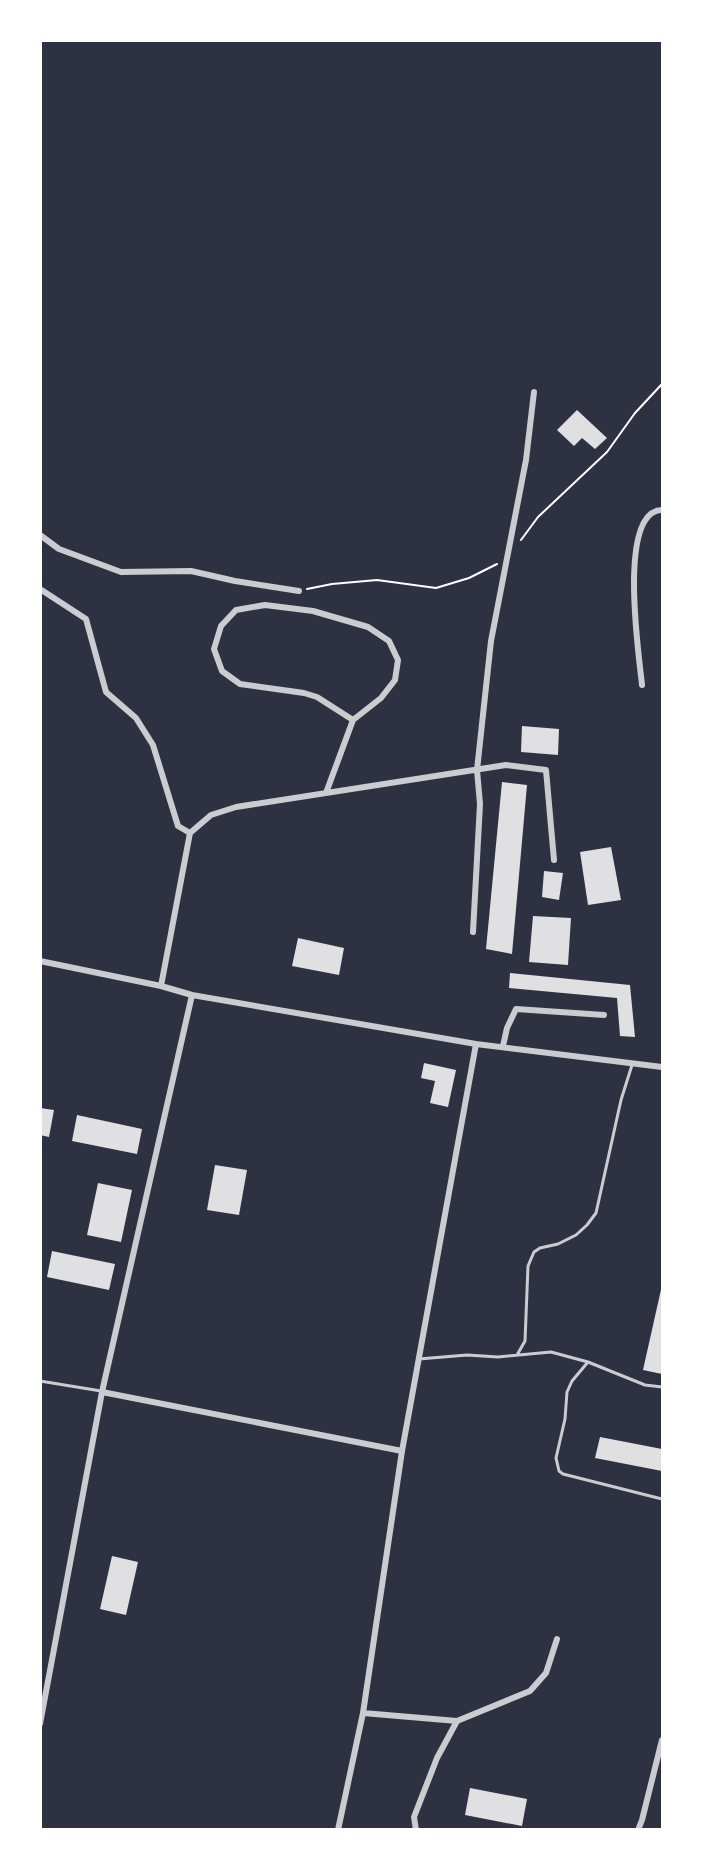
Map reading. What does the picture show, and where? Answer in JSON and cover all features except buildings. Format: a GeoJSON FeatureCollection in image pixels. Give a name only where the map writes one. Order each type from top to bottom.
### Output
{"type":"FeatureCollection","features":[{"type":"Feature","properties":{"kind":"street"},"geometry":{"type":"LineString","coordinates":[[473,932],[480,804],[477,770],[491,641],[526,460],[534,392]]}},
{"type":"Feature","properties":{"kind":"street"},"geometry":{"type":"LineString","coordinates":[[642,685],[633,603],[637,545],[644,519],[656,511],[663,510]]}},
{"type":"Feature","properties":{"kind":"street"},"geometry":{"type":"LineString","coordinates":[[40,536],[59,549],[121,572],[191,571],[235,581],[299,591]]}},
{"type":"Feature","properties":{"kind":"street"},"geometry":{"type":"LineString","coordinates":[[40,589],[86,619],[106,692],[136,718],[153,745],[178,826],[190,833]]}},
{"type":"Feature","properties":{"kind":"street"},"geometry":{"type":"LineString","coordinates":[[326,793],[353,720],[381,698],[395,680],[398,660],[389,641],[368,627],[324,614],[265,605],[236,610],[220,626],[214,649],[222,671],[240,684],[317,697],[353,720]]}},
{"type":"Feature","properties":{"kind":"street"},"geometry":{"type":"LineString","coordinates":[[160,986],[190,833],[211,815],[236,807],[506,765],[546,770],[554,860]]}},
{"type":"Feature","properties":{"kind":"street"},"geometry":{"type":"LineString","coordinates":[[40,961],[192,995],[476,1044],[663,1067]]}},
{"type":"Feature","properties":{"kind":"street"},"geometry":{"type":"LineString","coordinates":[[40,1724],[102,1392],[192,995]]}},
{"type":"Feature","properties":{"kind":"street"},"geometry":{"type":"LineString","coordinates":[[502,1046],[516,1009],[604,1015]]}},
{"type":"Feature","properties":{"kind":"street"},"geometry":{"type":"LineString","coordinates":[[338,1830],[363,1713],[402,1451],[476,1044]]}},
{"type":"Feature","properties":{"kind":"street"},"geometry":{"type":"LineString","coordinates":[[102,1392],[402,1451]]}},
{"type":"Feature","properties":{"kind":"street"},"geometry":{"type":"LineString","coordinates":[[363,1713],[458,1722],[530,1690],[546,1673],[557,1639]]}},
{"type":"Feature","properties":{"kind":"street"},"geometry":{"type":"LineString","coordinates":[[416,1830],[414,1816],[437,1758],[458,1722]]}},
{"type":"Feature","properties":{"kind":"street"},"geometry":{"type":"LineString","coordinates":[[638,1830],[663,1740]]}},
{"type":"Feature","properties":{"kind":"lane"},"geometry":{"type":"LineString","coordinates":[[517,1354],[525,1341],[528,1266],[534,1252],[576,1235],[596,1213],[621,1100],[632,1064]]}},
{"type":"Feature","properties":{"kind":"lane"},"geometry":{"type":"LineString","coordinates":[[419,1359],[467,1355],[498,1357],[551,1352],[588,1362],[645,1385],[663,1387]]}},
{"type":"Feature","properties":{"kind":"lane"},"geometry":{"type":"LineString","coordinates":[[588,1362],[572,1381],[567,1392],[565,1419],[556,1458],[559,1471],[562,1474],[604,1486],[663,1499]]}},
{"type":"Feature","properties":{"kind":"lane"},"geometry":{"type":"LineString","coordinates":[[40,1381],[102,1392]]}},
{"type":"Feature","properties":{"kind":"path"},"geometry":{"type":"LineString","coordinates":[[519,543],[538,517],[607,452],[634,413],[663,384]]}},
{"type":"Feature","properties":{"kind":"path"},"geometry":{"type":"LineString","coordinates":[[299,591],[332,584],[377,580],[436,588],[469,578],[507,559]]}}]}
